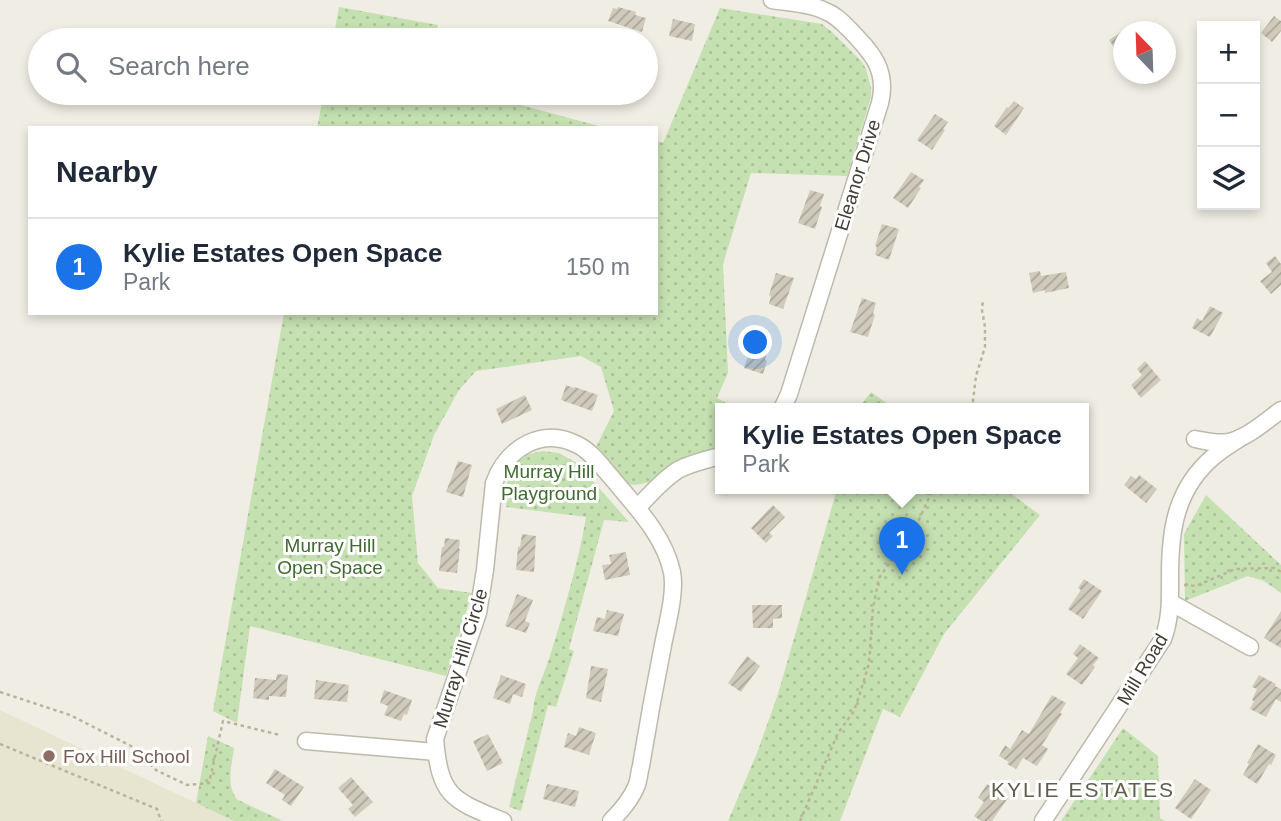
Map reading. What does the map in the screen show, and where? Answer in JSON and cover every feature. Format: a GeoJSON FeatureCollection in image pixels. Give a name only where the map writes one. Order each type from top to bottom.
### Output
{"type":"FeatureCollection","features":[{"type":"Feature","properties":{"kind":"street","name":"Eleanor Drive"},"geometry":{"type":"LineString","coordinates":[[772,0],[818,8],[833,15],[872,54],[881,74],[882,88],[785,403]]}},
{"type":"Feature","properties":{"kind":"street","name":"Mill Road"},"geometry":{"type":"LineString","coordinates":[[1043,821],[1160,646],[1168,625],[1172,530],[1183,496],[1197,474],[1215,455],[1281,410]]}},
{"type":"Feature","properties":{"kind":"street","name":"Mill Road"},"geometry":{"type":"LineString","coordinates":[[1195,439],[1229,442],[1240,438]]}},
{"type":"Feature","properties":{"kind":"street","name":"Murray Hill Circle"},"geometry":{"type":"LineString","coordinates":[[503,821],[468,807],[450,794],[437,761],[435,739],[478,613],[494,483],[504,462],[521,447],[543,439],[566,440],[587,450],[637,508],[660,540],[673,576],[669,614],[636,787],[611,821]]}},
{"type":"Feature","properties":{"kind":"street"},"geometry":{"type":"LineString","coordinates":[[637,508],[662,482],[677,471],[715,457]]}},
{"type":"Feature","properties":{"kind":"street"},"geometry":{"type":"LineString","coordinates":[[1170,596],[1250,647]]}},
{"type":"Feature","properties":{"kind":"street"},"geometry":{"type":"LineString","coordinates":[[306,741],[436,752]]}},
{"type":"Feature","properties":{"kind":"path"},"geometry":{"type":"LineString","coordinates":[[973,403],[976,376],[985,347],[983,299]]}},
{"type":"Feature","properties":{"kind":"path"},"geometry":{"type":"LineString","coordinates":[[800,821],[838,733],[854,711],[863,684],[869,663],[873,608],[880,578],[917,524],[931,494]]}},
{"type":"Feature","properties":{"kind":"path"},"geometry":{"type":"LineString","coordinates":[[1170,596],[1186,585],[1196,586],[1235,569],[1275,568],[1281,572]]}},
{"type":"Feature","properties":{"kind":"path"},"geometry":{"type":"LineString","coordinates":[[0,692],[70,715],[131,746],[156,770],[187,785],[209,783],[223,721],[280,735]]}},
{"type":"Feature","properties":{"kind":"path"},"geometry":{"type":"LineString","coordinates":[[0,744],[157,809],[161,821]]}},
{"type":"Feature","properties":{"kind":"shaded area","name":"Fox Hill School"},"geometry":{"type":"Polygon","coordinates":[[[0,710],[234,821],[0,821],[0,710]]]}},
{"type":"Feature","properties":{"kind":"green space"},"geometry":{"type":"Polygon","coordinates":[[[339,7],[438,25],[437,28],[335,28],[339,7]]]}},
{"type":"Feature","properties":{"kind":"green space","name":"Murray Hill Open Space"},"geometry":{"type":"Polygon","coordinates":[[[720,8],[822,24],[866,69],[871,97],[847,176],[751,173],[723,264],[728,373],[717,398],[726,403],[715,403],[715,454],[664,473],[650,482],[626,484],[595,449],[614,411],[601,367],[581,356],[476,371],[459,390],[434,435],[412,496],[418,563],[438,588],[472,593],[446,676],[250,626],[237,723],[213,711],[284,315],[658,315],[658,142],[663,143],[720,8]]]}},
{"type":"Feature","properties":{"kind":"green space"},"geometry":{"type":"Polygon","coordinates":[[[322,105],[521,105],[599,126],[317,126],[322,105]]]}},
{"type":"Feature","properties":{"kind":"green space"},"geometry":{"type":"Polygon","coordinates":[[[871,392],[887,403],[863,403],[871,392]]]}},
{"type":"Feature","properties":{"kind":"green space","name":"Murray Hill Playground"},"geometry":{"type":"Polygon","coordinates":[[[543,451],[559,453],[577,463],[629,522],[604,520],[569,649],[574,651],[556,707],[548,705],[521,811],[509,807],[535,698],[565,607],[586,517],[506,507],[508,477],[515,463],[543,451]]]}},
{"type":"Feature","properties":{"kind":"green space"},"geometry":{"type":"Polygon","coordinates":[[[836,494],[1012,494],[1040,515],[944,634],[900,717],[883,709],[840,821],[728,821],[778,694],[836,494]]]}},
{"type":"Feature","properties":{"kind":"green space"},"geometry":{"type":"Polygon","coordinates":[[[1206,495],[1281,565],[1281,593],[1264,581],[1248,576],[1185,601],[1184,534],[1206,495]]]}},
{"type":"Feature","properties":{"kind":"green space"},"geometry":{"type":"Polygon","coordinates":[[[1123,728],[1158,756],[1160,818],[1165,821],[1061,821],[1123,728]]]}},
{"type":"Feature","properties":{"kind":"green space"},"geometry":{"type":"Polygon","coordinates":[[[208,736],[234,748],[230,782],[238,800],[283,821],[234,821],[196,803],[208,736]]]}},
{"type":"Feature","properties":{"kind":"building"},"geometry":{"type":"Polygon","coordinates":[[[618,7],[636,12],[635,15],[646,18],[643,28],[630,28],[608,21],[613,8],[618,7]]]}},
{"type":"Feature","properties":{"kind":"building"},"geometry":{"type":"Polygon","coordinates":[[[1274,16],[1281,21],[1281,31],[1272,42],[1261,33],[1274,16]]]}},
{"type":"Feature","properties":{"kind":"building"},"geometry":{"type":"Polygon","coordinates":[[[673,19],[695,24],[692,41],[669,36],[673,19]]]}},
{"type":"Feature","properties":{"kind":"building"},"geometry":{"type":"Polygon","coordinates":[[[1014,101],[1024,108],[1006,135],[994,126],[1014,101]]]}},
{"type":"Feature","properties":{"kind":"building"},"geometry":{"type":"Polygon","coordinates":[[[935,114],[948,122],[932,150],[917,140],[935,114]]]}},
{"type":"Feature","properties":{"kind":"building"},"geometry":{"type":"Polygon","coordinates":[[[911,172],[924,180],[908,208],[893,198],[911,172]]]}},
{"type":"Feature","properties":{"kind":"building"},"geometry":{"type":"Polygon","coordinates":[[[810,190],[824,194],[815,229],[798,223],[810,190]]]}},
{"type":"Feature","properties":{"kind":"building"},"geometry":{"type":"Polygon","coordinates":[[[882,224],[899,229],[889,260],[875,255],[882,224]]]}},
{"type":"Feature","properties":{"kind":"building"},"geometry":{"type":"Polygon","coordinates":[[[1275,256],[1281,264],[1281,285],[1271,294],[1260,281],[1272,272],[1266,263],[1275,256]]]}},
{"type":"Feature","properties":{"kind":"building"},"geometry":{"type":"Polygon","coordinates":[[[1040,271],[1041,276],[1066,272],[1069,288],[1033,293],[1029,273],[1040,271]]]}},
{"type":"Feature","properties":{"kind":"building"},"geometry":{"type":"Polygon","coordinates":[[[776,273],[794,278],[783,309],[769,304],[776,273]]]}},
{"type":"Feature","properties":{"kind":"building"},"geometry":{"type":"Polygon","coordinates":[[[862,298],[876,303],[868,337],[850,332],[862,298]]]}},
{"type":"Feature","properties":{"kind":"building"},"geometry":{"type":"Polygon","coordinates":[[[1210,306],[1223,313],[1210,337],[1192,328],[1197,318],[1202,321],[1210,306]]]}},
{"type":"Feature","properties":{"kind":"building"},"geometry":{"type":"Polygon","coordinates":[[[754,338],[769,342],[763,374],[744,368],[754,338]]]}},
{"type":"Feature","properties":{"kind":"building"},"geometry":{"type":"Polygon","coordinates":[[[1145,361],[1161,380],[1141,398],[1131,385],[1142,375],[1137,369],[1145,361]]]}},
{"type":"Feature","properties":{"kind":"building"},"geometry":{"type":"Polygon","coordinates":[[[566,385],[598,395],[592,411],[561,400],[566,385]]]}},
{"type":"Feature","properties":{"kind":"building"},"geometry":{"type":"Polygon","coordinates":[[[525,395],[532,410],[502,424],[496,409],[525,395]]]}},
{"type":"Feature","properties":{"kind":"building"},"geometry":{"type":"Polygon","coordinates":[[[458,461],[472,465],[463,497],[446,492],[458,461]]]}},
{"type":"Feature","properties":{"kind":"building"},"geometry":{"type":"Polygon","coordinates":[[[1139,475],[1157,489],[1146,503],[1124,485],[1131,476],[1136,479],[1139,475]]]}},
{"type":"Feature","properties":{"kind":"building"},"geometry":{"type":"Polygon","coordinates":[[[773,505],[785,517],[769,533],[773,536],[766,543],[751,528],[773,505]]]}},
{"type":"Feature","properties":{"kind":"building"},"geometry":{"type":"Polygon","coordinates":[[[522,534],[536,536],[534,572],[516,570],[522,534]]]}},
{"type":"Feature","properties":{"kind":"building"},"geometry":{"type":"Polygon","coordinates":[[[445,538],[460,540],[457,573],[439,571],[445,538]]]}},
{"type":"Feature","properties":{"kind":"building"},"geometry":{"type":"Polygon","coordinates":[[[626,552],[630,575],[605,580],[602,565],[611,564],[609,555],[626,552]]]}},
{"type":"Feature","properties":{"kind":"building"},"geometry":{"type":"Polygon","coordinates":[[[1084,579],[1102,591],[1083,619],[1068,609],[1081,590],[1078,588],[1084,579]]]}},
{"type":"Feature","properties":{"kind":"building"},"geometry":{"type":"Polygon","coordinates":[[[517,594],[533,600],[525,621],[530,623],[526,633],[505,626],[517,594]]]}},
{"type":"Feature","properties":{"kind":"building"},"geometry":{"type":"Polygon","coordinates":[[[752,605],[782,605],[782,618],[773,619],[773,628],[753,628],[752,605]]]}},
{"type":"Feature","properties":{"kind":"building"},"geometry":{"type":"Polygon","coordinates":[[[607,610],[624,614],[618,636],[593,631],[597,617],[605,619],[607,610]]]}},
{"type":"Feature","properties":{"kind":"building"},"geometry":{"type":"Polygon","coordinates":[[[1281,611],[1281,648],[1264,638],[1281,611]]]}},
{"type":"Feature","properties":{"kind":"building"},"geometry":{"type":"Polygon","coordinates":[[[1080,644],[1099,658],[1082,685],[1066,674],[1078,658],[1073,654],[1080,644]]]}},
{"type":"Feature","properties":{"kind":"building"},"geometry":{"type":"Polygon","coordinates":[[[747,656],[760,666],[741,692],[728,683],[747,656]]]}},
{"type":"Feature","properties":{"kind":"building"},"geometry":{"type":"Polygon","coordinates":[[[591,666],[608,669],[601,702],[586,698],[591,666]]]}},
{"type":"Feature","properties":{"kind":"building"},"geometry":{"type":"Polygon","coordinates":[[[277,674],[288,675],[286,697],[269,696],[269,700],[253,698],[255,678],[276,680],[277,674]]]}},
{"type":"Feature","properties":{"kind":"building"},"geometry":{"type":"Polygon","coordinates":[[[501,675],[526,684],[522,697],[513,694],[510,704],[493,698],[501,675]]]}},
{"type":"Feature","properties":{"kind":"building"},"geometry":{"type":"Polygon","coordinates":[[[1259,675],[1281,689],[1281,702],[1276,699],[1266,717],[1250,709],[1257,689],[1252,687],[1259,675]]]}},
{"type":"Feature","properties":{"kind":"building"},"geometry":{"type":"Polygon","coordinates":[[[316,680],[349,685],[347,702],[314,699],[316,680]]]}},
{"type":"Feature","properties":{"kind":"building"},"geometry":{"type":"Polygon","coordinates":[[[384,690],[412,700],[407,715],[404,714],[401,721],[384,715],[388,706],[380,703],[384,690]]]}},
{"type":"Feature","properties":{"kind":"building"},"geometry":{"type":"Polygon","coordinates":[[[1052,695],[1066,703],[1042,745],[1048,749],[1037,766],[1023,758],[1016,769],[1007,764],[1009,762],[999,756],[1005,745],[1010,749],[1022,730],[1029,734],[1052,695]]]}},
{"type":"Feature","properties":{"kind":"building"},"geometry":{"type":"Polygon","coordinates":[[[579,727],[596,733],[589,755],[564,747],[568,733],[576,736],[579,727]]]}},
{"type":"Feature","properties":{"kind":"building"},"geometry":{"type":"Polygon","coordinates":[[[488,734],[503,763],[487,771],[473,741],[488,734]]]}},
{"type":"Feature","properties":{"kind":"building"},"geometry":{"type":"Polygon","coordinates":[[[1258,744],[1276,755],[1257,784],[1243,775],[1258,744]]]}},
{"type":"Feature","properties":{"kind":"building"},"geometry":{"type":"Polygon","coordinates":[[[275,769],[304,787],[291,806],[282,800],[285,795],[266,783],[275,769]]]}},
{"type":"Feature","properties":{"kind":"building"},"geometry":{"type":"Polygon","coordinates":[[[351,777],[373,802],[355,817],[348,809],[353,805],[338,788],[351,777]]]}},
{"type":"Feature","properties":{"kind":"building"},"geometry":{"type":"Polygon","coordinates":[[[1195,779],[1211,790],[1191,819],[1175,808],[1195,779]]]}},
{"type":"Feature","properties":{"kind":"building"},"geometry":{"type":"Polygon","coordinates":[[[547,784],[579,791],[575,807],[543,799],[547,784]]]}},
{"type":"Feature","properties":{"kind":"building"},"geometry":{"type":"Polygon","coordinates":[[[987,784],[1008,798],[992,821],[981,821],[974,816],[984,802],[978,798],[987,784]]]}},
{"type":"Feature","properties":{"kind":"place","name":"Kylie Estates Open Space"},"geometry":{"type":"Point","coordinates":[902,575]}},
{"type":"Feature","properties":{"kind":"place","name":"Fox Hill School"},"geometry":{"type":"Point","coordinates":[49,756]}},
{"type":"Feature","properties":{"kind":"district","name":"KYLIE ESTATES"},"geometry":{"type":"Point","coordinates":[1083,790]}}]}
